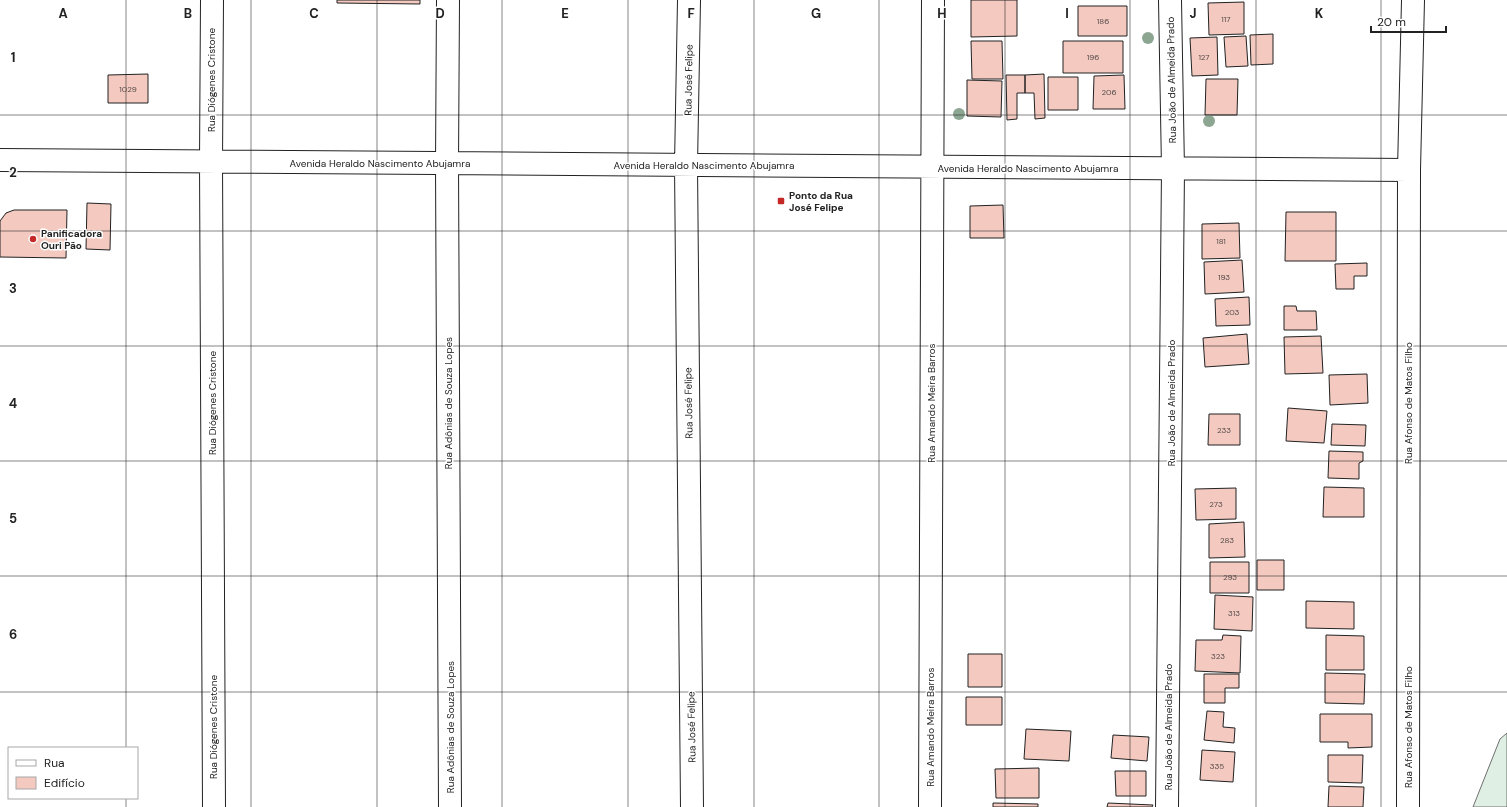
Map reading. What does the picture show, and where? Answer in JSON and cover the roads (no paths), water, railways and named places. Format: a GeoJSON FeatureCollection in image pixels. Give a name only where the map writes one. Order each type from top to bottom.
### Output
{"type":"FeatureCollection","features":[{"type":"Feature","properties":{"kind":"street","name":"Rua Diógenes Cristone"},"geometry":{"type":"LineString","coordinates":[[212,0],[211,162],[214,807]]}},
{"type":"Feature","properties":{"kind":"street","name":"Rua Adônias de Souza Lopes"},"geometry":{"type":"LineString","coordinates":[[448,0],[447,164],[450,807]]}},
{"type":"Feature","properties":{"kind":"street","name":"Rua José Felipe"},"geometry":{"type":"LineString","coordinates":[[689,0],[686,165],[692,807]]}},
{"type":"Feature","properties":{"kind":"street","name":"Rua Amando Meira Barros"},"geometry":{"type":"LineString","coordinates":[[930,807],[933,0]]}},
{"type":"Feature","properties":{"kind":"street","name":"Rua João de Almeida Prado"},"geometry":{"type":"LineString","coordinates":[[1167,807],[1173,169],[1170,0]]}},
{"type":"Feature","properties":{"kind":"street","name":"Rua Afonso de Matos Filho"},"geometry":{"type":"LineString","coordinates":[[1408,807],[1409,170],[1413,0]]}},
{"type":"Feature","properties":{"kind":"street","name":"Avenida Heraldo Nascimento Abujamra"},"geometry":{"type":"LineString","coordinates":[[0,160],[1409,170]]}},
{"type":"Feature","properties":{"kind":"place","name":"Ponto da Rua José Felipe"},"geometry":{"type":"Point","coordinates":[781,201]}},
{"type":"Feature","properties":{"kind":"place","name":"Panificadora Ouri Pão"},"geometry":{"type":"Point","coordinates":[33,239]}}]}
